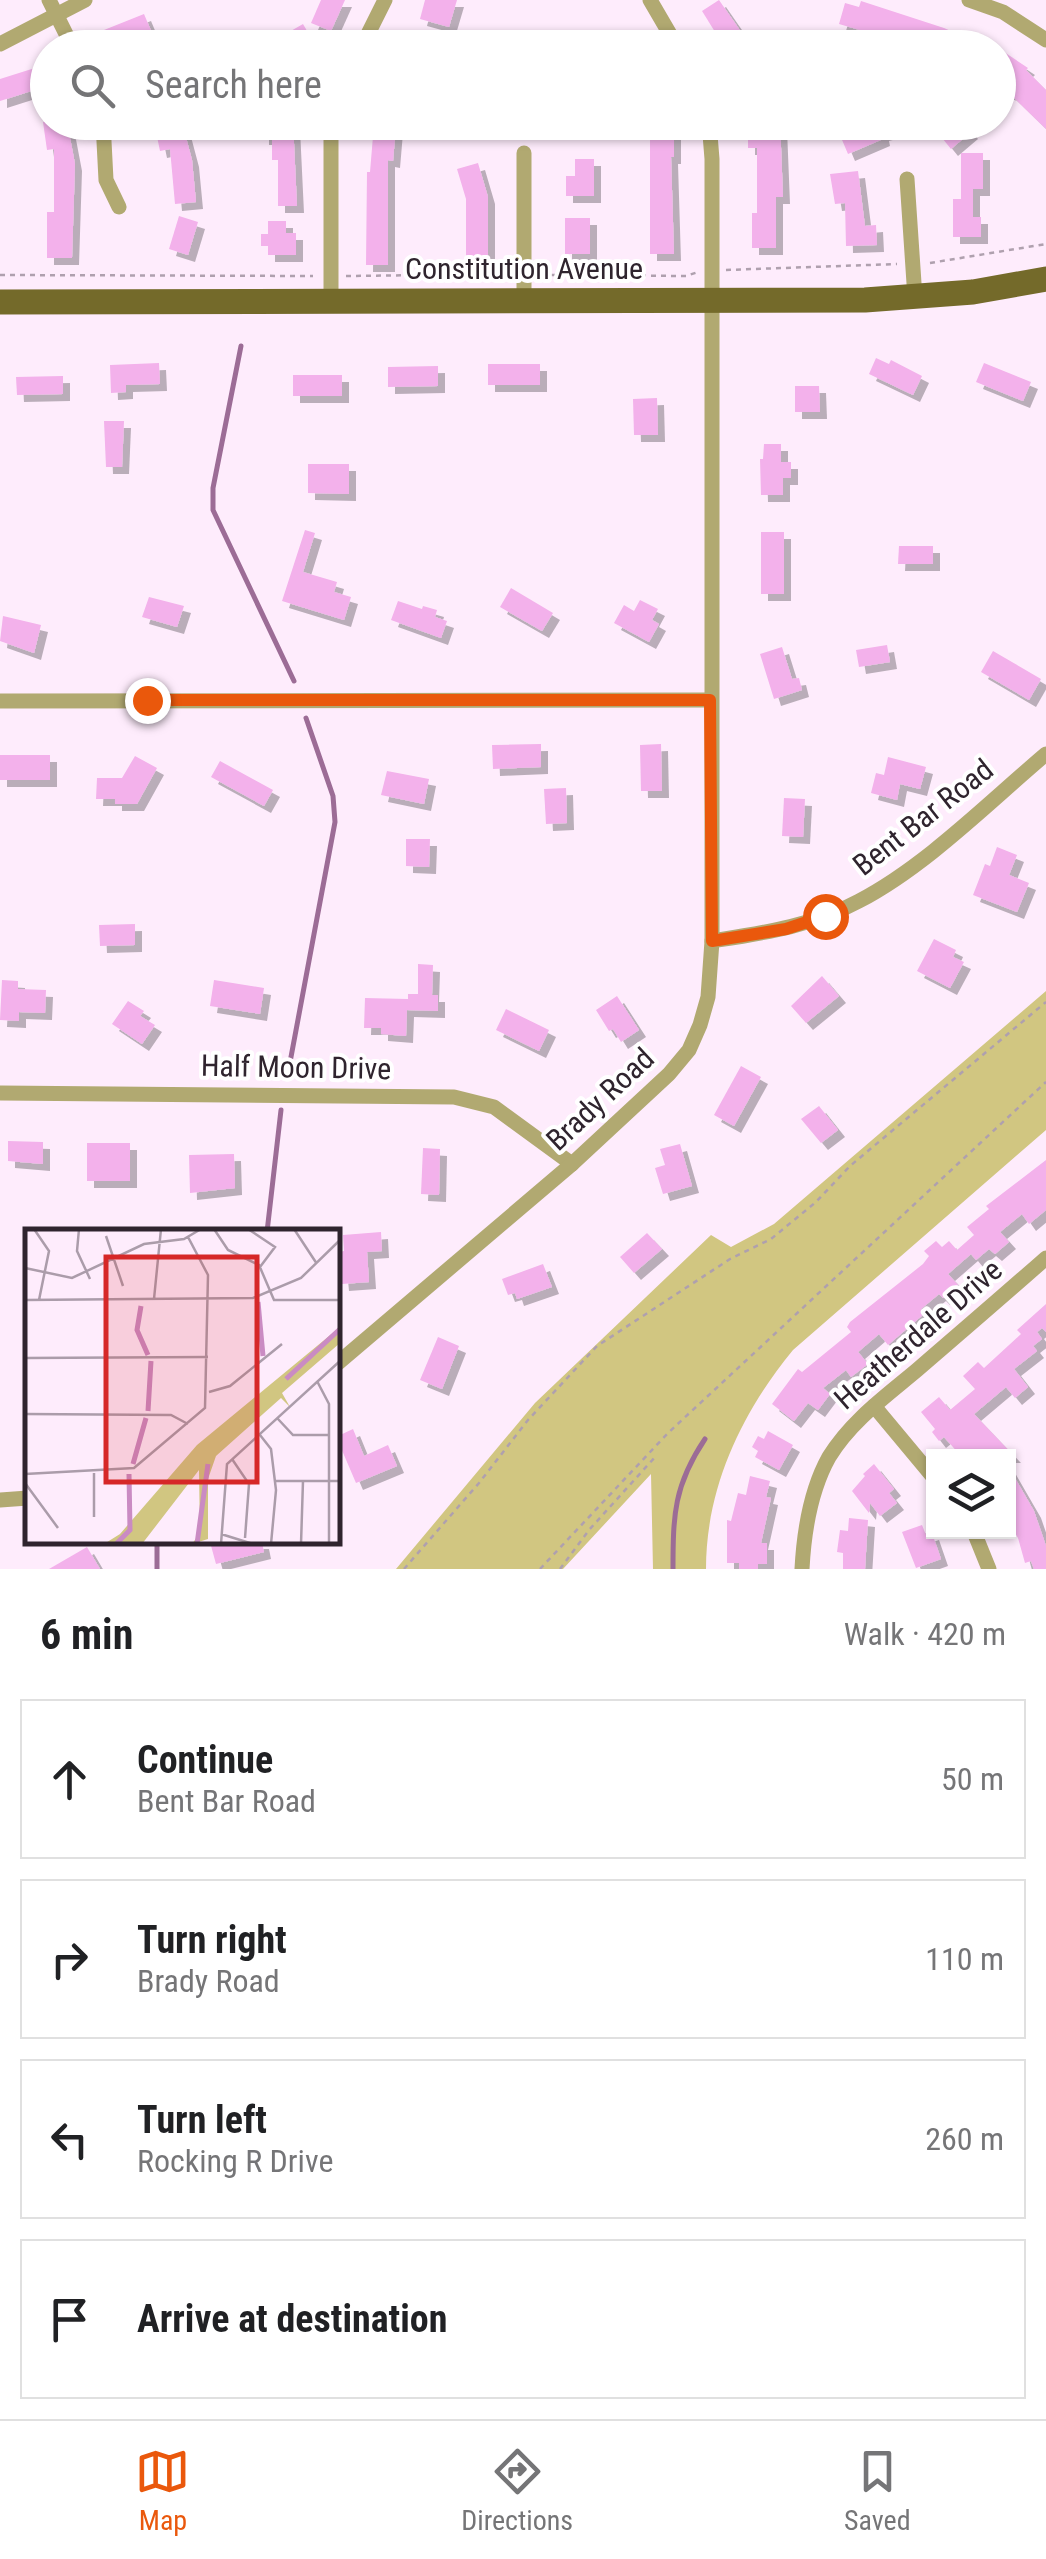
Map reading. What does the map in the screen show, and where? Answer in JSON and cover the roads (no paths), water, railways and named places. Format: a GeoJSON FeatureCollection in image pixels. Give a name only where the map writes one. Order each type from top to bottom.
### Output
{"type":"FeatureCollection","features":[{"type":"Feature","properties":{"kind":"main road","name":"Constitution Avenue"},"geometry":{"type":"LineString","coordinates":[[0,302],[915,298],[1046,279]]}},
{"type":"Feature","properties":{"kind":"street"},"geometry":{"type":"LineString","coordinates":[[0,44],[53,7],[85,0]]}},
{"type":"Feature","properties":{"kind":"street"},"geometry":{"type":"LineString","coordinates":[[371,30],[385,0]]}},
{"type":"Feature","properties":{"kind":"street"},"geometry":{"type":"LineString","coordinates":[[650,0],[668,30]]}},
{"type":"Feature","properties":{"kind":"street"},"geometry":{"type":"LineString","coordinates":[[969,0],[1003,12],[1046,40]]}},
{"type":"Feature","properties":{"kind":"street"},"geometry":{"type":"LineString","coordinates":[[53,7],[64,30]]}},
{"type":"Feature","properties":{"kind":"street"},"geometry":{"type":"LineString","coordinates":[[104,140],[106,180],[120,208]]}},
{"type":"Feature","properties":{"kind":"street"},"geometry":{"type":"LineString","coordinates":[[331,140],[331,300]]}},
{"type":"Feature","properties":{"kind":"street","name":"Brady Road"},"geometry":{"type":"LineString","coordinates":[[340,1361],[638,1105],[689,1050],[708,997],[712,941],[709,140]]}},
{"type":"Feature","properties":{"kind":"street"},"geometry":{"type":"LineString","coordinates":[[524,153],[524,300]]}},
{"type":"Feature","properties":{"kind":"street"},"geometry":{"type":"LineString","coordinates":[[907,179],[915,298]]}},
{"type":"Feature","properties":{"kind":"street"},"geometry":{"type":"LineString","coordinates":[[0,700],[710,700]]}},
{"type":"Feature","properties":{"kind":"street","name":"Bent Bar Road"},"geometry":{"type":"LineString","coordinates":[[712,941],[786,929],[860,901],[921,859],[1046,754]]}},
{"type":"Feature","properties":{"kind":"street","name":"Half Moon Drive"},"geometry":{"type":"LineString","coordinates":[[0,1093],[454,1097],[494,1107],[572,1164]]}},
{"type":"Feature","properties":{"kind":"street","name":"Heatherdale Drive"},"geometry":{"type":"LineString","coordinates":[[802,1569],[806,1523],[818,1480],[839,1442],[874,1406],[1046,1258]]}},
{"type":"Feature","properties":{"kind":"street"},"geometry":{"type":"LineString","coordinates":[[874,1406],[926,1468]]}},
{"type":"Feature","properties":{"kind":"street"},"geometry":{"type":"LineString","coordinates":[[0,1500],[25,1498]]}},
{"type":"Feature","properties":{"kind":"street"},"geometry":{"type":"LineString","coordinates":[[977,1539],[989,1569]]}},
{"type":"Feature","properties":{"kind":"waterway"},"geometry":{"type":"LineString","coordinates":[[241,346],[213,488],[213,510],[294,681]]}},
{"type":"Feature","properties":{"kind":"waterway"},"geometry":{"type":"LineString","coordinates":[[288,1073],[335,822],[333,796],[306,718]]}},
{"type":"Feature","properties":{"kind":"waterway"},"geometry":{"type":"LineString","coordinates":[[267,1229],[281,1110]]}},
{"type":"Feature","properties":{"kind":"waterway"},"geometry":{"type":"LineString","coordinates":[[673,1569],[677,1501],[687,1471],[705,1439]]}},
{"type":"Feature","properties":{"kind":"waterway"},"geometry":{"type":"LineString","coordinates":[[157,1544],[157,1569]]}}]}
